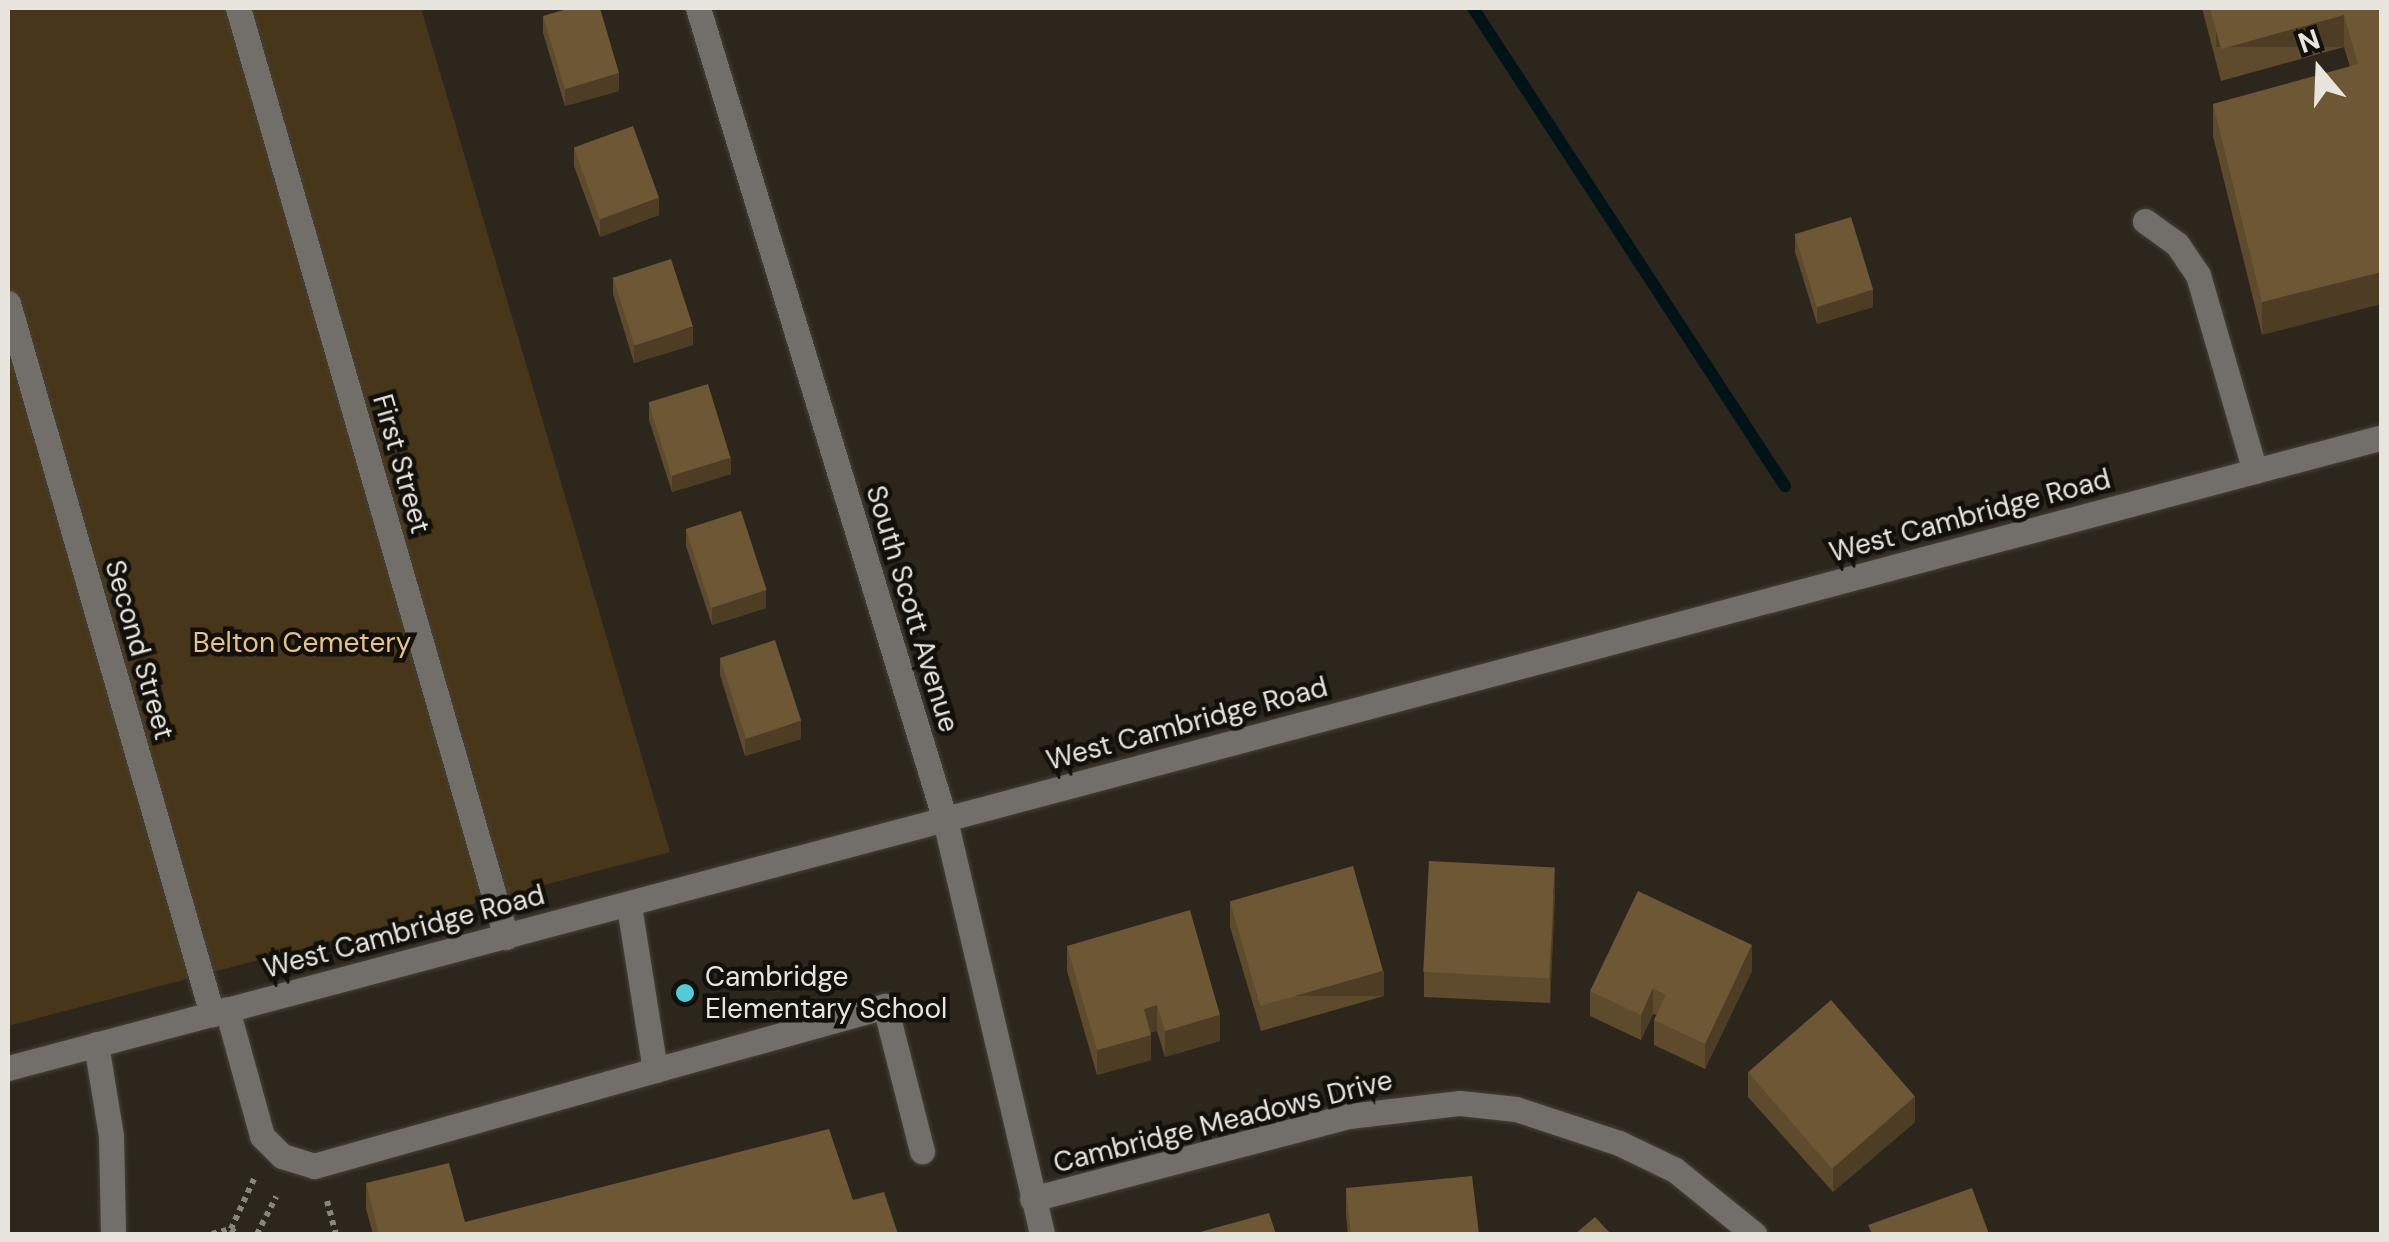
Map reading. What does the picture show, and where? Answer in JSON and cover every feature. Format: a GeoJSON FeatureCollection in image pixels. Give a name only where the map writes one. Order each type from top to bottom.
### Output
{"type":"FeatureCollection","features":[{"type":"Feature","properties":{"kind":"street","name":"First Street"},"geometry":{"type":"LineString","coordinates":[[238,8],[506,937]]}},
{"type":"Feature","properties":{"kind":"street","name":"South Scott Avenue"},"geometry":{"type":"LineString","coordinates":[[698,8],[945,820],[1042,1234]]}},
{"type":"Feature","properties":{"kind":"street"},"geometry":{"type":"LineString","coordinates":[[2145,222],[2177,244],[2198,275],[2255,471]]}},
{"type":"Feature","properties":{"kind":"street","name":"Second Street"},"geometry":{"type":"LineString","coordinates":[[8,302],[220,1011],[262,1136],[282,1156],[314,1166],[885,1006],[922,1151]]}},
{"type":"Feature","properties":{"kind":"street","name":"West Cambridge Road"},"geometry":{"type":"LineString","coordinates":[[8,1068],[2382,437]]}},
{"type":"Feature","properties":{"kind":"street"},"geometry":{"type":"LineString","coordinates":[[629,904],[655,1070]]}},
{"type":"Feature","properties":{"kind":"street"},"geometry":{"type":"LineString","coordinates":[[96,1044],[111,1136],[113,1234]]}},
{"type":"Feature","properties":{"kind":"street","name":"Cambridge Meadows Drive"},"geometry":{"type":"LineString","coordinates":[[1032,1200],[1349,1116],[1460,1103],[1516,1109],[1619,1143],[1675,1170],[1754,1234]]}},
{"type":"Feature","properties":{"kind":"path"},"geometry":{"type":"LineString","coordinates":[[212,1234],[234,1232],[254,1180]]}},
{"type":"Feature","properties":{"kind":"path"},"geometry":{"type":"LineString","coordinates":[[257,1234],[276,1197]]}},
{"type":"Feature","properties":{"kind":"path"},"geometry":{"type":"LineString","coordinates":[[327,1201],[336,1234]]}},
{"type":"Feature","properties":{"kind":"green space","name":"Belton Cemetery"},"geometry":{"type":"Polygon","coordinates":[[[8,8],[421,8],[670,852],[8,1026],[8,8]]]}},
{"type":"Feature","properties":{"kind":"building"},"geometry":{"type":"Polygon","coordinates":[[[570,8],[600,8],[619,73],[565,89],[543,16],[570,8]]]}},
{"type":"Feature","properties":{"kind":"building"},"geometry":{"type":"Polygon","coordinates":[[[2210,8],[2382,8],[2382,272],[2262,302],[2213,104],[2358,64],[2344,15],[2221,49],[2210,8]]]}},
{"type":"Feature","properties":{"kind":"building"},"geometry":{"type":"Polygon","coordinates":[[[633,126],[659,197],[600,219],[574,148],[633,126]]]}},
{"type":"Feature","properties":{"kind":"building"},"geometry":{"type":"Polygon","coordinates":[[[1851,217],[1873,290],[1817,307],[1795,234],[1851,217]]]}},
{"type":"Feature","properties":{"kind":"building"},"geometry":{"type":"Polygon","coordinates":[[[671,259],[693,327],[635,345],[613,278],[671,259]]]}},
{"type":"Feature","properties":{"kind":"building"},"geometry":{"type":"Polygon","coordinates":[[[708,384],[731,458],[671,476],[649,402],[708,384]]]}},
{"type":"Feature","properties":{"kind":"building"},"geometry":{"type":"Polygon","coordinates":[[[741,511],[767,590],[711,608],[686,529],[741,511]]]}},
{"type":"Feature","properties":{"kind":"building"},"geometry":{"type":"Polygon","coordinates":[[[775,640],[801,721],[746,739],[720,658],[775,640]]]}},
{"type":"Feature","properties":{"kind":"building"},"geometry":{"type":"Polygon","coordinates":[[[1429,861],[1555,868],[1549,978],[1423,972],[1429,861]]]}},
{"type":"Feature","properties":{"kind":"building"},"geometry":{"type":"Polygon","coordinates":[[[1353,866],[1383,971],[1260,1006],[1230,901],[1353,866]]]}},
{"type":"Feature","properties":{"kind":"building"},"geometry":{"type":"Polygon","coordinates":[[[1638,891],[1752,945],[1705,1044],[1654,1020],[1666,995],[1653,988],[1641,1015],[1590,991],[1638,891]]]}},
{"type":"Feature","properties":{"kind":"building"},"geometry":{"type":"Polygon","coordinates":[[[1190,910],[1220,1015],[1165,1031],[1157,1005],[1144,1009],[1151,1035],[1097,1050],[1067,946],[1190,910]]]}},
{"type":"Feature","properties":{"kind":"building"},"geometry":{"type":"Polygon","coordinates":[[[1831,1000],[1915,1097],[1832,1169],[1748,1072],[1831,1000]]]}},
{"type":"Feature","properties":{"kind":"building"},"geometry":{"type":"Polygon","coordinates":[[[829,1129],[853,1200],[884,1192],[898,1234],[379,1234],[366,1183],[449,1163],[465,1222],[829,1129]]]}},
{"type":"Feature","properties":{"kind":"building"},"geometry":{"type":"Polygon","coordinates":[[[1472,1176],[1479,1234],[1351,1234],[1346,1188],[1472,1176]]]}},
{"type":"Feature","properties":{"kind":"building"},"geometry":{"type":"Polygon","coordinates":[[[1972,1188],[1989,1234],[1872,1234],[1868,1225],[1972,1188]]]}},
{"type":"Feature","properties":{"kind":"building"},"geometry":{"type":"Polygon","coordinates":[[[1269,1213],[1276,1234],[1193,1234],[1269,1213]]]}},
{"type":"Feature","properties":{"kind":"building"},"geometry":{"type":"Polygon","coordinates":[[[1595,1217],[1611,1234],[1575,1234],[1595,1217]]]}},
{"type":"Feature","properties":{"kind":"waterway"},"geometry":{"type":"LineString","coordinates":[[1473,8],[1785,486]]}},
{"type":"Feature","properties":{"kind":"place","name":"Cambridge Elementary School"},"geometry":{"type":"Point","coordinates":[685,993]}}]}
